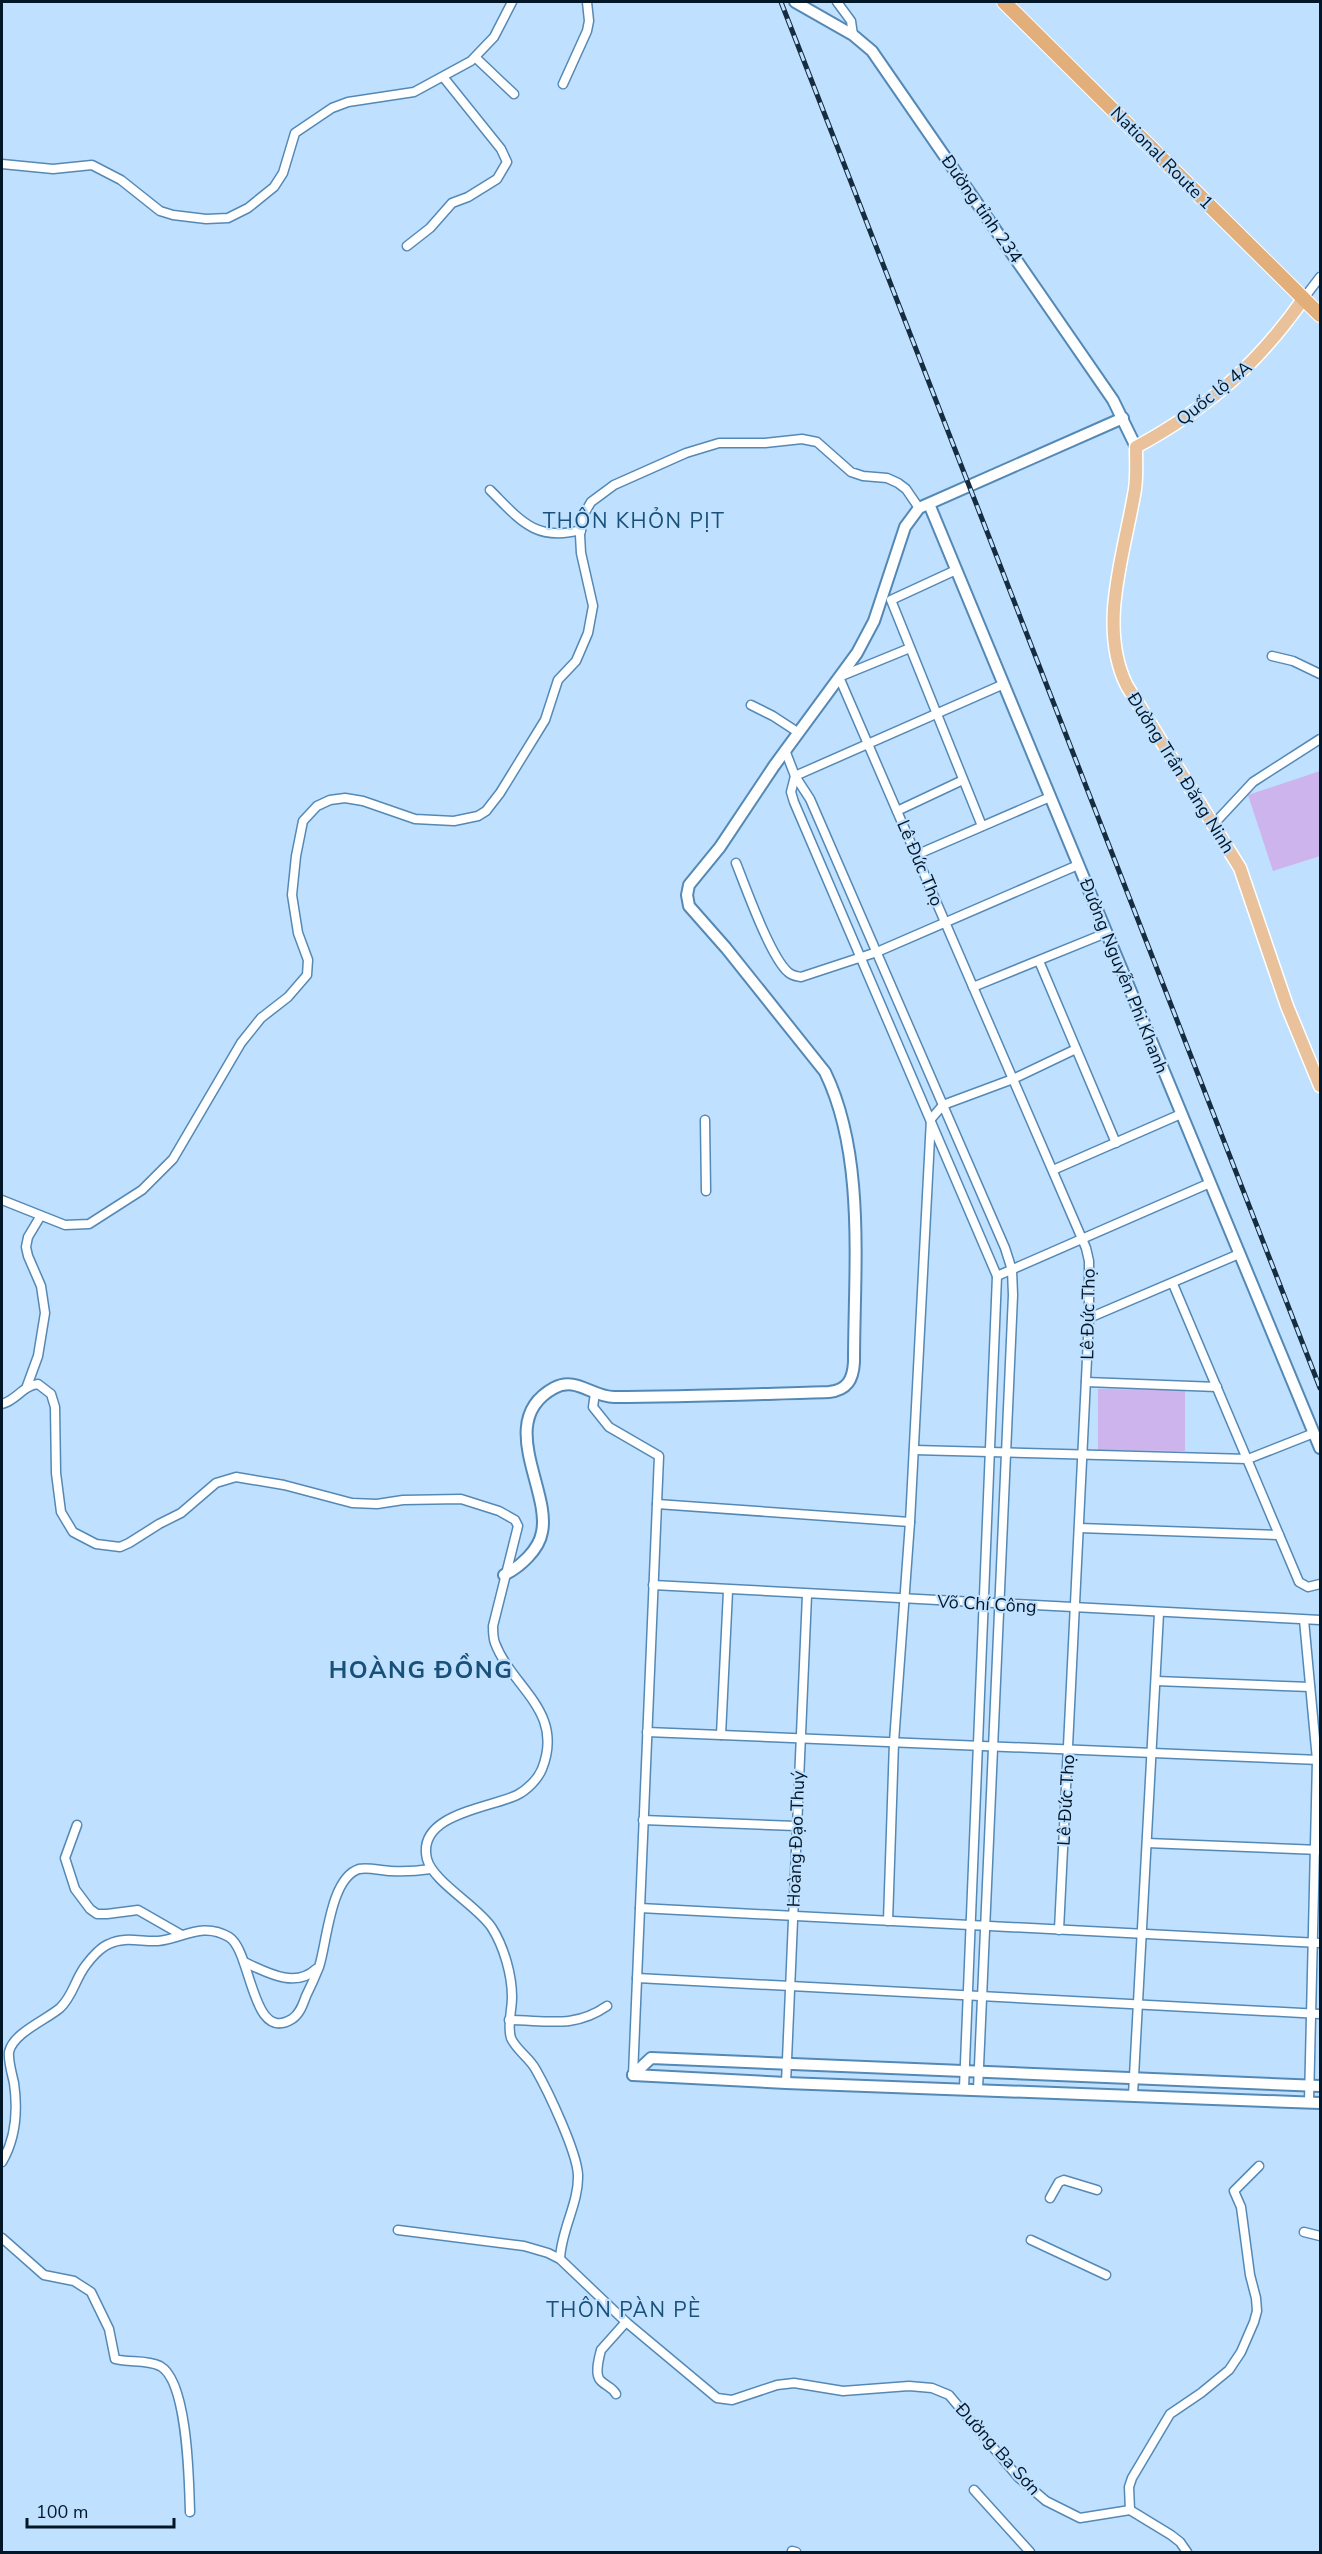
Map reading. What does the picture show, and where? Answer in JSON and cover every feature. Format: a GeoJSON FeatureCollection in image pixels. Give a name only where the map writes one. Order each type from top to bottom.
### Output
{"type":"FeatureCollection","features":[{"type":"Feature","properties":{"kind":"highway","name":"National Route 1"},"geometry":{"type":"LineString","coordinates":[[1004,2],[1320,315]]}},
{"type":"Feature","properties":{"kind":"main road","name":"Quốc lộ 4A"},"geometry":{"type":"LineString","coordinates":[[1136,447],[1167,430],[1236,380],[1279,333],[1304,298]]}},
{"type":"Feature","properties":{"kind":"main road","name":"Đường Trần Đăng Ninh"},"geometry":{"type":"LineString","coordinates":[[1136,447],[1135,487],[1114,611],[1115,656],[1118,668],[1212,826],[1240,868],[1287,1006],[1320,1082]]}},
{"type":"Feature","properties":{"kind":"street"},"geometry":{"type":"LineString","coordinates":[[2,164],[53,169],[92,165],[121,180],[160,211],[173,216],[228,218],[248,208],[273,187],[283,173],[295,133],[332,108],[348,102],[414,92],[444,78],[476,58],[494,37],[512,2]]}},
{"type":"Feature","properties":{"kind":"street"},"geometry":{"type":"LineString","coordinates":[[563,84],[587,31],[589,21],[587,2]]}},
{"type":"Feature","properties":{"kind":"street","name":"Đường tỉnh 234"},"geometry":{"type":"LineString","coordinates":[[795,2],[853,35],[872,51],[1113,400],[1136,447]]}},
{"type":"Feature","properties":{"kind":"street"},"geometry":{"type":"LineString","coordinates":[[837,2],[850,21],[853,35]]}},
{"type":"Feature","properties":{"kind":"street"},"geometry":{"type":"LineString","coordinates":[[476,58],[514,94]]}},
{"type":"Feature","properties":{"kind":"street"},"geometry":{"type":"LineString","coordinates":[[407,246],[430,228],[452,203],[468,197],[497,179],[507,162],[501,149],[444,78]]}},
{"type":"Feature","properties":{"kind":"street"},"geometry":{"type":"LineString","coordinates":[[1304,298],[1320,276]]}},
{"type":"Feature","properties":{"kind":"street"},"geometry":{"type":"LineString","coordinates":[[504,1575],[515,1570],[525,1559],[542,1533],[542,1514],[527,1453],[527,1432],[530,1414],[542,1397],[554,1388],[570,1383],[608,1397],[829,1392],[847,1385],[853,1374],[852,1191],[845,1125],[834,1092],[825,1072],[726,948],[689,906],[687,895],[689,885],[720,847],[785,750],[857,653],[874,621],[904,526],[924,506],[1123,418]]}},
{"type":"Feature","properties":{"kind":"street"},"geometry":{"type":"LineString","coordinates":[[2,1200],[65,1225],[89,1224],[142,1190],[173,1158],[241,1043],[261,1018],[288,997],[307,975],[308,960],[298,933],[292,895],[296,856],[305,816],[317,806],[330,800],[345,798],[363,801],[415,819],[454,821],[478,816],[492,804],[545,720],[558,680],[576,661],[591,626],[593,606],[581,553],[581,530],[584,514],[591,502],[614,485],[686,453],[719,443],[765,443],[811,439],[851,472],[863,476],[887,477],[906,489],[924,506]]}},
{"type":"Feature","properties":{"kind":"street"},"geometry":{"type":"LineString","coordinates":[[490,490],[522,521],[538,531],[565,533],[581,530]]}},
{"type":"Feature","properties":{"kind":"street","name":"Đường Nguyễn Phi Khanh"},"geometry":{"type":"LineString","coordinates":[[924,506],[956,570],[1004,684],[1320,1448]]}},
{"type":"Feature","properties":{"kind":"street"},"geometry":{"type":"LineString","coordinates":[[956,570],[891,600],[982,826]]}},
{"type":"Feature","properties":{"kind":"street"},"geometry":{"type":"LineString","coordinates":[[839,677],[910,648]]}},
{"type":"Feature","properties":{"kind":"street"},"geometry":{"type":"LineString","coordinates":[[1272,656],[1293,661],[1320,674]]}},
{"type":"Feature","properties":{"kind":"street","name":"Lê Đức Thọ"},"geometry":{"type":"LineString","coordinates":[[839,677],[1083,1240],[1089,1261],[1089,1318],[1081,1455],[1076,1609],[1059,1930]]}},
{"type":"Feature","properties":{"kind":"street"},"geometry":{"type":"LineString","coordinates":[[795,776],[1004,684]]}},
{"type":"Feature","properties":{"kind":"street"},"geometry":{"type":"LineString","coordinates":[[751,705],[799,733]]}},
{"type":"Feature","properties":{"kind":"street"},"geometry":{"type":"LineString","coordinates":[[1212,826],[1253,782],[1320,739]]}},
{"type":"Feature","properties":{"kind":"street"},"geometry":{"type":"LineString","coordinates":[[785,750],[795,776],[810,799],[877,952],[1012,1269],[1007,1452],[978,2089]]}},
{"type":"Feature","properties":{"kind":"street"},"geometry":{"type":"LineString","coordinates":[[795,776],[791,792],[794,802],[997,1276],[964,2088]]}},
{"type":"Feature","properties":{"kind":"street"},"geometry":{"type":"LineString","coordinates":[[897,811],[963,780]]}},
{"type":"Feature","properties":{"kind":"street"},"geometry":{"type":"LineString","coordinates":[[916,855],[1050,797]]}},
{"type":"Feature","properties":{"kind":"street"},"geometry":{"type":"LineString","coordinates":[[736,863],[764,931],[782,965],[790,974],[809,976],[877,952],[1078,865]]}},
{"type":"Feature","properties":{"kind":"street"},"geometry":{"type":"LineString","coordinates":[[973,987],[1106,933]]}},
{"type":"Feature","properties":{"kind":"street"},"geometry":{"type":"LineString","coordinates":[[1039,961],[1116,1143]]}},
{"type":"Feature","properties":{"kind":"street"},"geometry":{"type":"LineString","coordinates":[[888,1921],[894,1742],[910,1522],[931,1119],[943,1105],[1013,1079],[1076,1049]]}},
{"type":"Feature","properties":{"kind":"street"},"geometry":{"type":"LineString","coordinates":[[1053,1170],[1181,1114]]}},
{"type":"Feature","properties":{"kind":"street"},"geometry":{"type":"LineString","coordinates":[[705,1120],[706,1191]]}},
{"type":"Feature","properties":{"kind":"street"},"geometry":{"type":"LineString","coordinates":[[997,1276],[1210,1183]]}},
{"type":"Feature","properties":{"kind":"street"},"geometry":{"type":"LineString","coordinates":[[2,1404],[13,1401],[27,1386],[38,1356],[45,1313],[41,1286],[28,1256],[27,1247],[28,1237],[40,1217]]}},
{"type":"Feature","properties":{"kind":"street"},"geometry":{"type":"LineString","coordinates":[[1089,1318],[1239,1254]]}},
{"type":"Feature","properties":{"kind":"street"},"geometry":{"type":"LineString","coordinates":[[1173,1284],[1301,1585],[1308,1587],[1320,1584]]}},
{"type":"Feature","properties":{"kind":"street"},"geometry":{"type":"LineString","coordinates":[[1086,1382],[1217,1387]]}},
{"type":"Feature","properties":{"kind":"street"},"geometry":{"type":"LineString","coordinates":[[27,1386],[38,1384],[51,1394],[55,1407],[56,1473],[61,1512],[73,1532],[96,1544],[120,1547],[129,1543],[188,1509],[216,1484],[236,1478],[285,1485],[352,1503],[461,1498],[499,1511],[515,1520],[518,1526],[493,1626],[494,1642],[544,1720],[546,1737],[542,1769],[531,1784],[517,1795],[457,1815],[436,1828],[430,1835],[426,1846],[427,1858],[431,1869],[491,1926],[508,1970],[512,1998],[509,2020],[512,2040],[536,2069],[576,2162],[578,2187],[560,2259],[524,2246],[398,2230]]}},
{"type":"Feature","properties":{"kind":"street"},"geometry":{"type":"LineString","coordinates":[[596,1393],[593,1407],[609,1427],[659,1456],[633,2074]]}},
{"type":"Feature","properties":{"kind":"street"},"geometry":{"type":"LineString","coordinates":[[914,1450],[1248,1460],[1314,1433]]}},
{"type":"Feature","properties":{"kind":"street"},"geometry":{"type":"LineString","coordinates":[[657,1504],[910,1522]]}},
{"type":"Feature","properties":{"kind":"street"},"geometry":{"type":"LineString","coordinates":[[1079,1528],[1279,1535]]}},
{"type":"Feature","properties":{"kind":"street","name":"Võ Chí Công"},"geometry":{"type":"LineString","coordinates":[[653,1586],[1320,1620]]}},
{"type":"Feature","properties":{"kind":"street"},"geometry":{"type":"LineString","coordinates":[[721,1735],[728,1591]]}},
{"type":"Feature","properties":{"kind":"street","name":"Hoàng Đạo Thuý"},"geometry":{"type":"LineString","coordinates":[[786,2083],[807,1595]]}},
{"type":"Feature","properties":{"kind":"street"},"geometry":{"type":"LineString","coordinates":[[1133,2095],[1159,1613]]}},
{"type":"Feature","properties":{"kind":"street"},"geometry":{"type":"LineString","coordinates":[[1304,1620],[1318,1760],[1315,2086],[1309,2102]]}},
{"type":"Feature","properties":{"kind":"street"},"geometry":{"type":"LineString","coordinates":[[1156,1681],[1310,1687]]}},
{"type":"Feature","properties":{"kind":"street"},"geometry":{"type":"LineString","coordinates":[[647,1732],[1318,1760]]}},
{"type":"Feature","properties":{"kind":"street"},"geometry":{"type":"LineString","coordinates":[[643,1820],[796,1826]]}},
{"type":"Feature","properties":{"kind":"street"},"geometry":{"type":"LineString","coordinates":[[77,1825],[65,1858],[75,1889],[90,1909],[97,1914],[138,1910],[180,1935]]}},
{"type":"Feature","properties":{"kind":"street"},"geometry":{"type":"LineString","coordinates":[[1147,1843],[1318,1850]]}},
{"type":"Feature","properties":{"kind":"street"},"geometry":{"type":"LineString","coordinates":[[2,2162],[9,2149],[15,2128],[14,2087],[9,2054],[16,2039],[60,2007],[72,1992],[85,1966],[108,1944],[133,1940],[158,1941],[196,1931],[216,1932],[229,1937],[236,1944],[244,1962],[262,2013],[277,2022],[293,2018],[301,2008],[319,1966],[333,1902],[355,1871],[366,1868],[420,1872],[431,1869]]}},
{"type":"Feature","properties":{"kind":"street"},"geometry":{"type":"LineString","coordinates":[[640,1908],[1317,1943]]}},
{"type":"Feature","properties":{"kind":"street"},"geometry":{"type":"LineString","coordinates":[[244,1962],[282,1978],[310,1974],[319,1966]]}},
{"type":"Feature","properties":{"kind":"street"},"geometry":{"type":"LineString","coordinates":[[637,1978],[1316,2014]]}},
{"type":"Feature","properties":{"kind":"street"},"geometry":{"type":"LineString","coordinates":[[509,2020],[571,2022],[594,2015],[607,2006]]}},
{"type":"Feature","properties":{"kind":"street"},"geometry":{"type":"LineString","coordinates":[[633,2074],[651,2058],[1315,2086]]}},
{"type":"Feature","properties":{"kind":"street"},"geometry":{"type":"LineString","coordinates":[[633,2074],[786,2083],[1320,2103]]}},
{"type":"Feature","properties":{"kind":"street"},"geometry":{"type":"LineString","coordinates":[[1187,2553],[1180,2542],[1171,2535],[1130,2510],[1129,2487],[1170,2414],[1229,2370],[1241,2352],[1254,2322],[1256,2298],[1250,2275],[1241,2207],[1233,2191],[1259,2166]]}},
{"type":"Feature","properties":{"kind":"street"},"geometry":{"type":"LineString","coordinates":[[1050,2198],[1059,2182],[1064,2180],[1097,2190]]}},
{"type":"Feature","properties":{"kind":"street"},"geometry":{"type":"LineString","coordinates":[[1304,2232],[1320,2236]]}},
{"type":"Feature","properties":{"kind":"street"},"geometry":{"type":"LineString","coordinates":[[2,2238],[45,2275],[74,2281],[91,2292],[109,2329],[115,2359],[160,2366],[166,2372],[178,2392],[185,2427],[190,2511]]}},
{"type":"Feature","properties":{"kind":"street"},"geometry":{"type":"LineString","coordinates":[[1031,2240],[1106,2276]]}},
{"type":"Feature","properties":{"kind":"street","name":"Đường Ba Sơn"},"geometry":{"type":"LineString","coordinates":[[560,2259],[626,2322],[710,2394],[725,2400],[741,2398],[777,2385],[794,2383],[834,2390],[920,2386],[941,2391],[960,2407],[1018,2477],[1046,2501],[1080,2518],[1130,2510]]}},
{"type":"Feature","properties":{"kind":"street"},"geometry":{"type":"LineString","coordinates":[[616,2394],[597,2376],[599,2356],[601,2350],[626,2322]]}},
{"type":"Feature","properties":{"kind":"street"},"geometry":{"type":"LineString","coordinates":[[974,2490],[1030,2553]]}},
{"type":"Feature","properties":{"kind":"shaded area"},"geometry":{"type":"Polygon","coordinates":[[[1320,771],[1320,856],[1273,871],[1248,795],[1320,771]]]}},
{"type":"Feature","properties":{"kind":"shaded area"},"geometry":{"type":"Polygon","coordinates":[[[1098,1389],[1185,1390],[1185,1451],[1098,1450],[1098,1389]]]}},
{"type":"Feature","properties":{"kind":"railway"},"geometry":{"type":"LineString","coordinates":[[781,2],[1320,1388]]}},
{"type":"Feature","properties":{"kind":"district","name":"THÔN KHỎN PỊT"},"geometry":{"type":"Point","coordinates":[634,521]}},
{"type":"Feature","properties":{"kind":"district","name":"HOÀNG ĐỒNG"},"geometry":{"type":"Point","coordinates":[421,1670]}},
{"type":"Feature","properties":{"kind":"district","name":"THÔN PÀN PÈ"},"geometry":{"type":"Point","coordinates":[624,2310]}}]}
